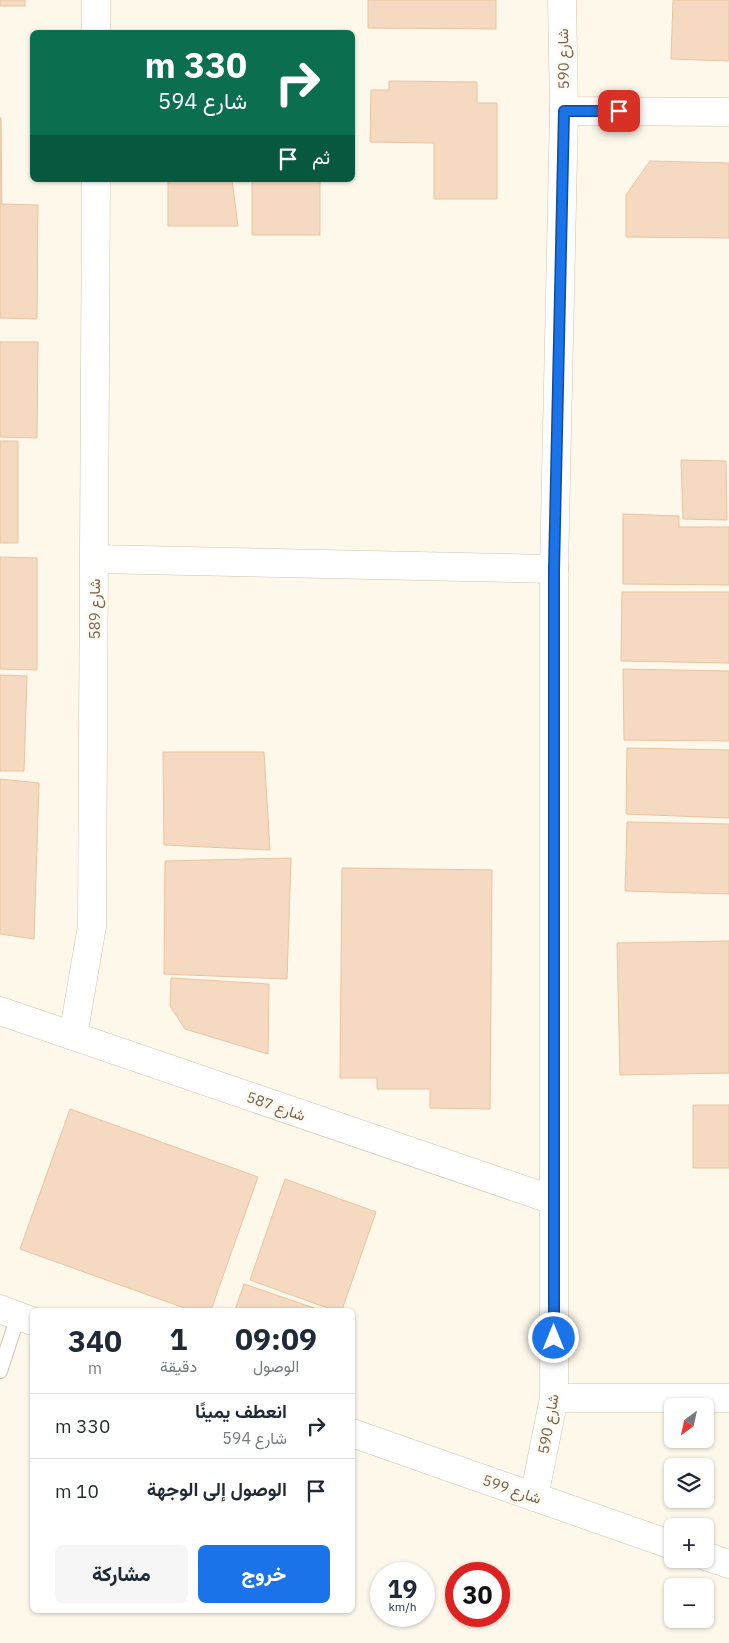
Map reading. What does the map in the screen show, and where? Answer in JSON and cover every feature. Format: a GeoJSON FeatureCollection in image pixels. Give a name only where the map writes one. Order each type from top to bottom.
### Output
{"type":"FeatureCollection","features":[{"type":"Feature","properties":{"kind":"street"},"geometry":{"type":"LineString","coordinates":[[96,0],[96,30]]}},
{"type":"Feature","properties":{"kind":"street","name":"شارع 590"},"geometry":{"type":"LineString","coordinates":[[534,1496],[554,1398],[554,570],[564,111],[562,0]]}},
{"type":"Feature","properties":{"kind":"street"},"geometry":{"type":"LineString","coordinates":[[564,111],[729,112]]}},
{"type":"Feature","properties":{"kind":"street","name":"شارع 589"},"geometry":{"type":"LineString","coordinates":[[73,1036],[92,926],[96,182]]}},
{"type":"Feature","properties":{"kind":"street"},"geometry":{"type":"LineString","coordinates":[[95,559],[554,570]]}},
{"type":"Feature","properties":{"kind":"street","name":"شارع 587"},"geometry":{"type":"LineString","coordinates":[[0,1011],[553,1200]]}},
{"type":"Feature","properties":{"kind":"street"},"geometry":{"type":"LineString","coordinates":[[554,1398],[729,1398]]}},
{"type":"Feature","properties":{"kind":"street","name":"شارع 599"},"geometry":{"type":"LineString","coordinates":[[355,1434],[664,1541]]}},
{"type":"Feature","properties":{"kind":"street"},"geometry":{"type":"LineString","coordinates":[[714,1559],[729,1564]]}},
{"type":"Feature","properties":{"kind":"lane"},"geometry":{"type":"LineString","coordinates":[[0,1371],[17,1315]]}},
{"type":"Feature","properties":{"kind":"building"},"geometry":{"type":"Polygon","coordinates":[[[0,0],[25,0],[25,6],[0,6],[0,0]]]}},
{"type":"Feature","properties":{"kind":"building"},"geometry":{"type":"Polygon","coordinates":[[[368,0],[496,0],[496,29],[368,28],[368,0]]]}},
{"type":"Feature","properties":{"kind":"building"},"geometry":{"type":"Polygon","coordinates":[[[673,0],[729,0],[729,61],[671,59],[673,0]]]}},
{"type":"Feature","properties":{"kind":"building"},"geometry":{"type":"Polygon","coordinates":[[[389,81],[477,82],[477,103],[497,103],[497,199],[434,199],[434,143],[370,142],[371,90],[389,90],[389,81]]]}},
{"type":"Feature","properties":{"kind":"building"},"geometry":{"type":"Polygon","coordinates":[[[1,118],[2,221],[0,221],[1,118]]]}},
{"type":"Feature","properties":{"kind":"building"},"geometry":{"type":"Polygon","coordinates":[[[650,161],[729,163],[729,238],[626,237],[626,195],[650,161]]]}},
{"type":"Feature","properties":{"kind":"building"},"geometry":{"type":"Polygon","coordinates":[[[168,182],[232,182],[238,226],[168,226],[168,182]]]}},
{"type":"Feature","properties":{"kind":"building"},"geometry":{"type":"Polygon","coordinates":[[[252,182],[320,182],[320,235],[252,235],[252,182]]]}},
{"type":"Feature","properties":{"kind":"building"},"geometry":{"type":"Polygon","coordinates":[[[0,204],[38,205],[37,319],[0,318],[0,204]]]}},
{"type":"Feature","properties":{"kind":"building"},"geometry":{"type":"Polygon","coordinates":[[[0,342],[38,342],[37,438],[0,437],[0,342]]]}},
{"type":"Feature","properties":{"kind":"building"},"geometry":{"type":"Polygon","coordinates":[[[0,441],[18,441],[18,543],[0,543],[0,441]]]}},
{"type":"Feature","properties":{"kind":"building"},"geometry":{"type":"Polygon","coordinates":[[[681,460],[726,461],[727,520],[683,519],[681,460]]]}},
{"type":"Feature","properties":{"kind":"building"},"geometry":{"type":"Polygon","coordinates":[[[623,514],[679,516],[679,527],[729,527],[729,585],[623,584],[623,514]]]}},
{"type":"Feature","properties":{"kind":"building"},"geometry":{"type":"Polygon","coordinates":[[[0,557],[37,558],[37,670],[0,669],[0,557]]]}},
{"type":"Feature","properties":{"kind":"building"},"geometry":{"type":"Polygon","coordinates":[[[622,592],[729,592],[729,663],[621,661],[622,592]]]}},
{"type":"Feature","properties":{"kind":"building"},"geometry":{"type":"Polygon","coordinates":[[[623,669],[729,671],[729,741],[624,740],[623,669]]]}},
{"type":"Feature","properties":{"kind":"building"},"geometry":{"type":"Polygon","coordinates":[[[0,675],[27,676],[24,771],[0,771],[0,675]]]}},
{"type":"Feature","properties":{"kind":"building"},"geometry":{"type":"Polygon","coordinates":[[[627,748],[729,750],[729,818],[626,814],[627,748]]]}},
{"type":"Feature","properties":{"kind":"building"},"geometry":{"type":"Polygon","coordinates":[[[163,752],[264,752],[270,850],[164,845],[163,752]]]}},
{"type":"Feature","properties":{"kind":"building"},"geometry":{"type":"Polygon","coordinates":[[[0,779],[39,783],[34,939],[0,934],[0,779]]]}},
{"type":"Feature","properties":{"kind":"building"},"geometry":{"type":"Polygon","coordinates":[[[627,822],[729,824],[729,894],[625,891],[627,822]]]}},
{"type":"Feature","properties":{"kind":"building"},"geometry":{"type":"Polygon","coordinates":[[[291,858],[287,979],[164,974],[165,861],[291,858]]]}},
{"type":"Feature","properties":{"kind":"building"},"geometry":{"type":"Polygon","coordinates":[[[342,868],[492,870],[490,1109],[430,1108],[430,1089],[377,1089],[377,1078],[340,1078],[342,868]]]}},
{"type":"Feature","properties":{"kind":"building"},"geometry":{"type":"Polygon","coordinates":[[[729,941],[729,1073],[620,1075],[617,943],[729,941]]]}},
{"type":"Feature","properties":{"kind":"building"},"geometry":{"type":"Polygon","coordinates":[[[171,978],[269,984],[268,1054],[185,1029],[170,1006],[171,978]]]}},
{"type":"Feature","properties":{"kind":"building"},"geometry":{"type":"Polygon","coordinates":[[[693,1105],[729,1105],[729,1168],[693,1168],[693,1105]]]}},
{"type":"Feature","properties":{"kind":"building"},"geometry":{"type":"Polygon","coordinates":[[[70,1109],[258,1177],[212,1308],[184,1308],[20,1249],[70,1109]]]}},
{"type":"Feature","properties":{"kind":"building"},"geometry":{"type":"Polygon","coordinates":[[[285,1179],[376,1212],[343,1308],[327,1308],[250,1280],[285,1179]]]}},
{"type":"Feature","properties":{"kind":"building"},"geometry":{"type":"Polygon","coordinates":[[[244,1284],[314,1308],[236,1308],[244,1284]]]}},
{"type":"Feature","properties":{"kind":"route"},"geometry":{"type":"LineString","coordinates":[[554,1338],[554,570],[564,111],[619,111]]}}]}
